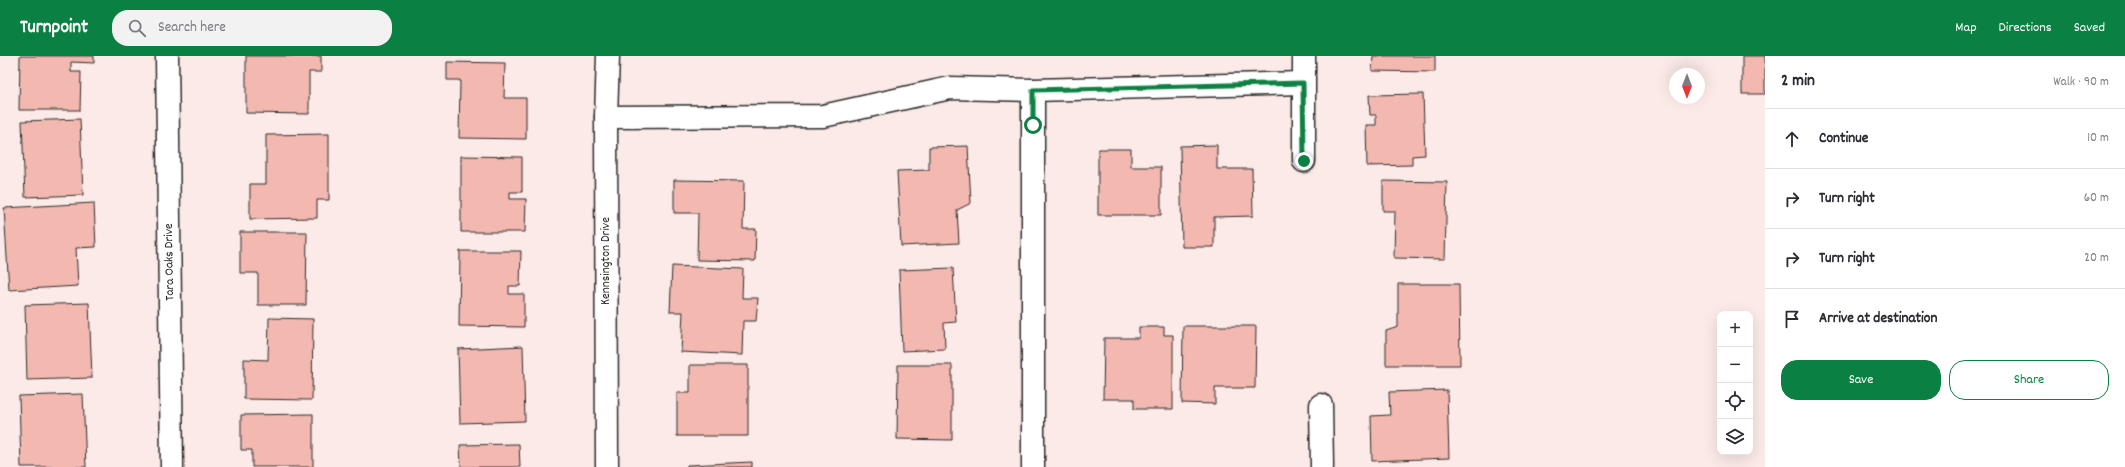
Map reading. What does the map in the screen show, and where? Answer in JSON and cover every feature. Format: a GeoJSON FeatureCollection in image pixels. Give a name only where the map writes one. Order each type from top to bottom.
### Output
{"type":"FeatureCollection","features":[{"type":"Feature","properties":{"kind":"street","name":"Tara Oaks Drive"},"geometry":{"type":"LineString","coordinates":[[167,56],[172,467]]}},
{"type":"Feature","properties":{"kind":"street","name":"Kennsington Drive"},"geometry":{"type":"LineString","coordinates":[[607,467],[606,117],[608,56]]}},
{"type":"Feature","properties":{"kind":"street"},"geometry":{"type":"LineString","coordinates":[[1304,56],[1304,161]]}},
{"type":"Feature","properties":{"kind":"street"},"geometry":{"type":"LineString","coordinates":[[606,117],[823,116],[950,88],[1033,90],[1303,83]]}},
{"type":"Feature","properties":{"kind":"street"},"geometry":{"type":"LineString","coordinates":[[1033,90],[1034,467]]}},
{"type":"Feature","properties":{"kind":"street"},"geometry":{"type":"LineString","coordinates":[[1321,405],[1322,467]]}},
{"type":"Feature","properties":{"kind":"building"},"geometry":{"type":"Polygon","coordinates":[[[20,56],[94,56],[94,63],[71,62],[71,72],[81,72],[80,110],[19,110],[20,56]]]}},
{"type":"Feature","properties":{"kind":"building"},"geometry":{"type":"Polygon","coordinates":[[[246,56],[321,56],[321,72],[309,72],[309,114],[246,113],[246,56]]]}},
{"type":"Feature","properties":{"kind":"building"},"geometry":{"type":"Polygon","coordinates":[[[1373,56],[1435,56],[1435,72],[1372,71],[1373,56]]]}},
{"type":"Feature","properties":{"kind":"building"},"geometry":{"type":"Polygon","coordinates":[[[1742,56],[1765,56],[1765,94],[1742,94],[1742,56]]]}},
{"type":"Feature","properties":{"kind":"building"},"geometry":{"type":"Polygon","coordinates":[[[447,62],[505,63],[504,98],[526,98],[526,139],[459,138],[460,80],[447,80],[447,62]]]}},
{"type":"Feature","properties":{"kind":"building"},"geometry":{"type":"Polygon","coordinates":[[[1423,94],[1425,155],[1412,156],[1412,165],[1367,166],[1366,125],[1376,125],[1376,115],[1370,115],[1369,95],[1423,94]]]}},
{"type":"Feature","properties":{"kind":"building"},"geometry":{"type":"Polygon","coordinates":[[[80,119],[83,195],[25,197],[22,121],[80,119]]]}},
{"type":"Feature","properties":{"kind":"building"},"geometry":{"type":"Polygon","coordinates":[[[329,134],[329,200],[317,200],[317,218],[250,219],[250,184],[266,184],[266,135],[329,134]]]}},
{"type":"Feature","properties":{"kind":"building"},"geometry":{"type":"Polygon","coordinates":[[[1217,145],[1217,169],[1252,169],[1253,216],[1214,217],[1214,247],[1182,247],[1180,146],[1217,145]]]}},
{"type":"Feature","properties":{"kind":"building"},"geometry":{"type":"Polygon","coordinates":[[[968,146],[971,203],[957,210],[959,243],[901,246],[897,171],[929,170],[929,147],[968,146]]]}},
{"type":"Feature","properties":{"kind":"building"},"geometry":{"type":"Polygon","coordinates":[[[1098,149],[1131,149],[1131,167],[1161,167],[1161,215],[1098,215],[1098,149]]]}},
{"type":"Feature","properties":{"kind":"building"},"geometry":{"type":"Polygon","coordinates":[[[461,156],[522,157],[522,192],[510,192],[510,199],[526,199],[525,232],[461,232],[461,156]]]}},
{"type":"Feature","properties":{"kind":"building"},"geometry":{"type":"Polygon","coordinates":[[[674,180],[744,181],[743,229],[756,229],[755,261],[697,260],[698,213],[674,213],[674,180]]]}},
{"type":"Feature","properties":{"kind":"building"},"geometry":{"type":"Polygon","coordinates":[[[1383,181],[1447,182],[1445,259],[1394,258],[1395,211],[1383,211],[1383,181]]]}},
{"type":"Feature","properties":{"kind":"building"},"geometry":{"type":"Polygon","coordinates":[[[94,203],[96,247],[76,248],[78,286],[9,290],[4,208],[94,203]]]}},
{"type":"Feature","properties":{"kind":"building"},"geometry":{"type":"Polygon","coordinates":[[[240,232],[307,232],[306,305],[258,305],[258,273],[240,273],[240,232]]]}},
{"type":"Feature","properties":{"kind":"building"},"geometry":{"type":"Polygon","coordinates":[[[460,251],[521,251],[520,286],[509,286],[509,294],[524,294],[524,327],[459,326],[460,251]]]}},
{"type":"Feature","properties":{"kind":"building"},"geometry":{"type":"Polygon","coordinates":[[[672,266],[743,269],[742,298],[758,298],[756,321],[743,321],[742,355],[681,352],[683,312],[670,312],[672,266]]]}},
{"type":"Feature","properties":{"kind":"building"},"geometry":{"type":"Polygon","coordinates":[[[953,268],[956,322],[944,323],[945,349],[902,351],[899,270],[953,268]]]}},
{"type":"Feature","properties":{"kind":"building"},"geometry":{"type":"Polygon","coordinates":[[[1398,284],[1459,284],[1460,365],[1386,365],[1386,331],[1398,327],[1398,284]]]}},
{"type":"Feature","properties":{"kind":"building"},"geometry":{"type":"Polygon","coordinates":[[[89,303],[92,378],[27,380],[25,305],[89,303]]]}},
{"type":"Feature","properties":{"kind":"building"},"geometry":{"type":"Polygon","coordinates":[[[269,318],[313,319],[312,400],[244,399],[244,359],[268,360],[269,318]]]}},
{"type":"Feature","properties":{"kind":"building"},"geometry":{"type":"Polygon","coordinates":[[[1183,326],[1256,326],[1255,388],[1215,388],[1215,404],[1182,403],[1183,326]]]}},
{"type":"Feature","properties":{"kind":"building"},"geometry":{"type":"Polygon","coordinates":[[[1139,327],[1164,327],[1164,335],[1173,335],[1173,409],[1134,409],[1134,399],[1103,399],[1104,338],[1139,338],[1139,327]]]}},
{"type":"Feature","properties":{"kind":"building"},"geometry":{"type":"Polygon","coordinates":[[[523,346],[525,421],[460,423],[458,349],[523,346]]]}},
{"type":"Feature","properties":{"kind":"building"},"geometry":{"type":"Polygon","coordinates":[[[690,365],[748,365],[748,436],[677,436],[677,393],[690,393],[690,365]]]}},
{"type":"Feature","properties":{"kind":"building"},"geometry":{"type":"Polygon","coordinates":[[[898,365],[952,365],[952,440],[897,439],[898,365]]]}},
{"type":"Feature","properties":{"kind":"building"},"geometry":{"type":"Polygon","coordinates":[[[1447,390],[1449,458],[1372,461],[1371,416],[1390,415],[1389,392],[1447,390]]]}},
{"type":"Feature","properties":{"kind":"building"},"geometry":{"type":"Polygon","coordinates":[[[83,394],[86,467],[21,467],[19,396],[83,394]]]}},
{"type":"Feature","properties":{"kind":"building"},"geometry":{"type":"Polygon","coordinates":[[[313,414],[313,467],[252,467],[252,450],[241,450],[241,415],[313,414]]]}},
{"type":"Feature","properties":{"kind":"building"},"geometry":{"type":"Polygon","coordinates":[[[519,444],[520,467],[461,467],[460,445],[519,444]]]}},
{"type":"Feature","properties":{"kind":"building"},"geometry":{"type":"Polygon","coordinates":[[[752,462],[752,467],[687,467],[687,465],[752,462]]]}},
{"type":"Feature","properties":{"kind":"route"},"geometry":{"type":"LineString","coordinates":[[1033,125],[1033,90],[1303,83],[1304,161]]}}]}
